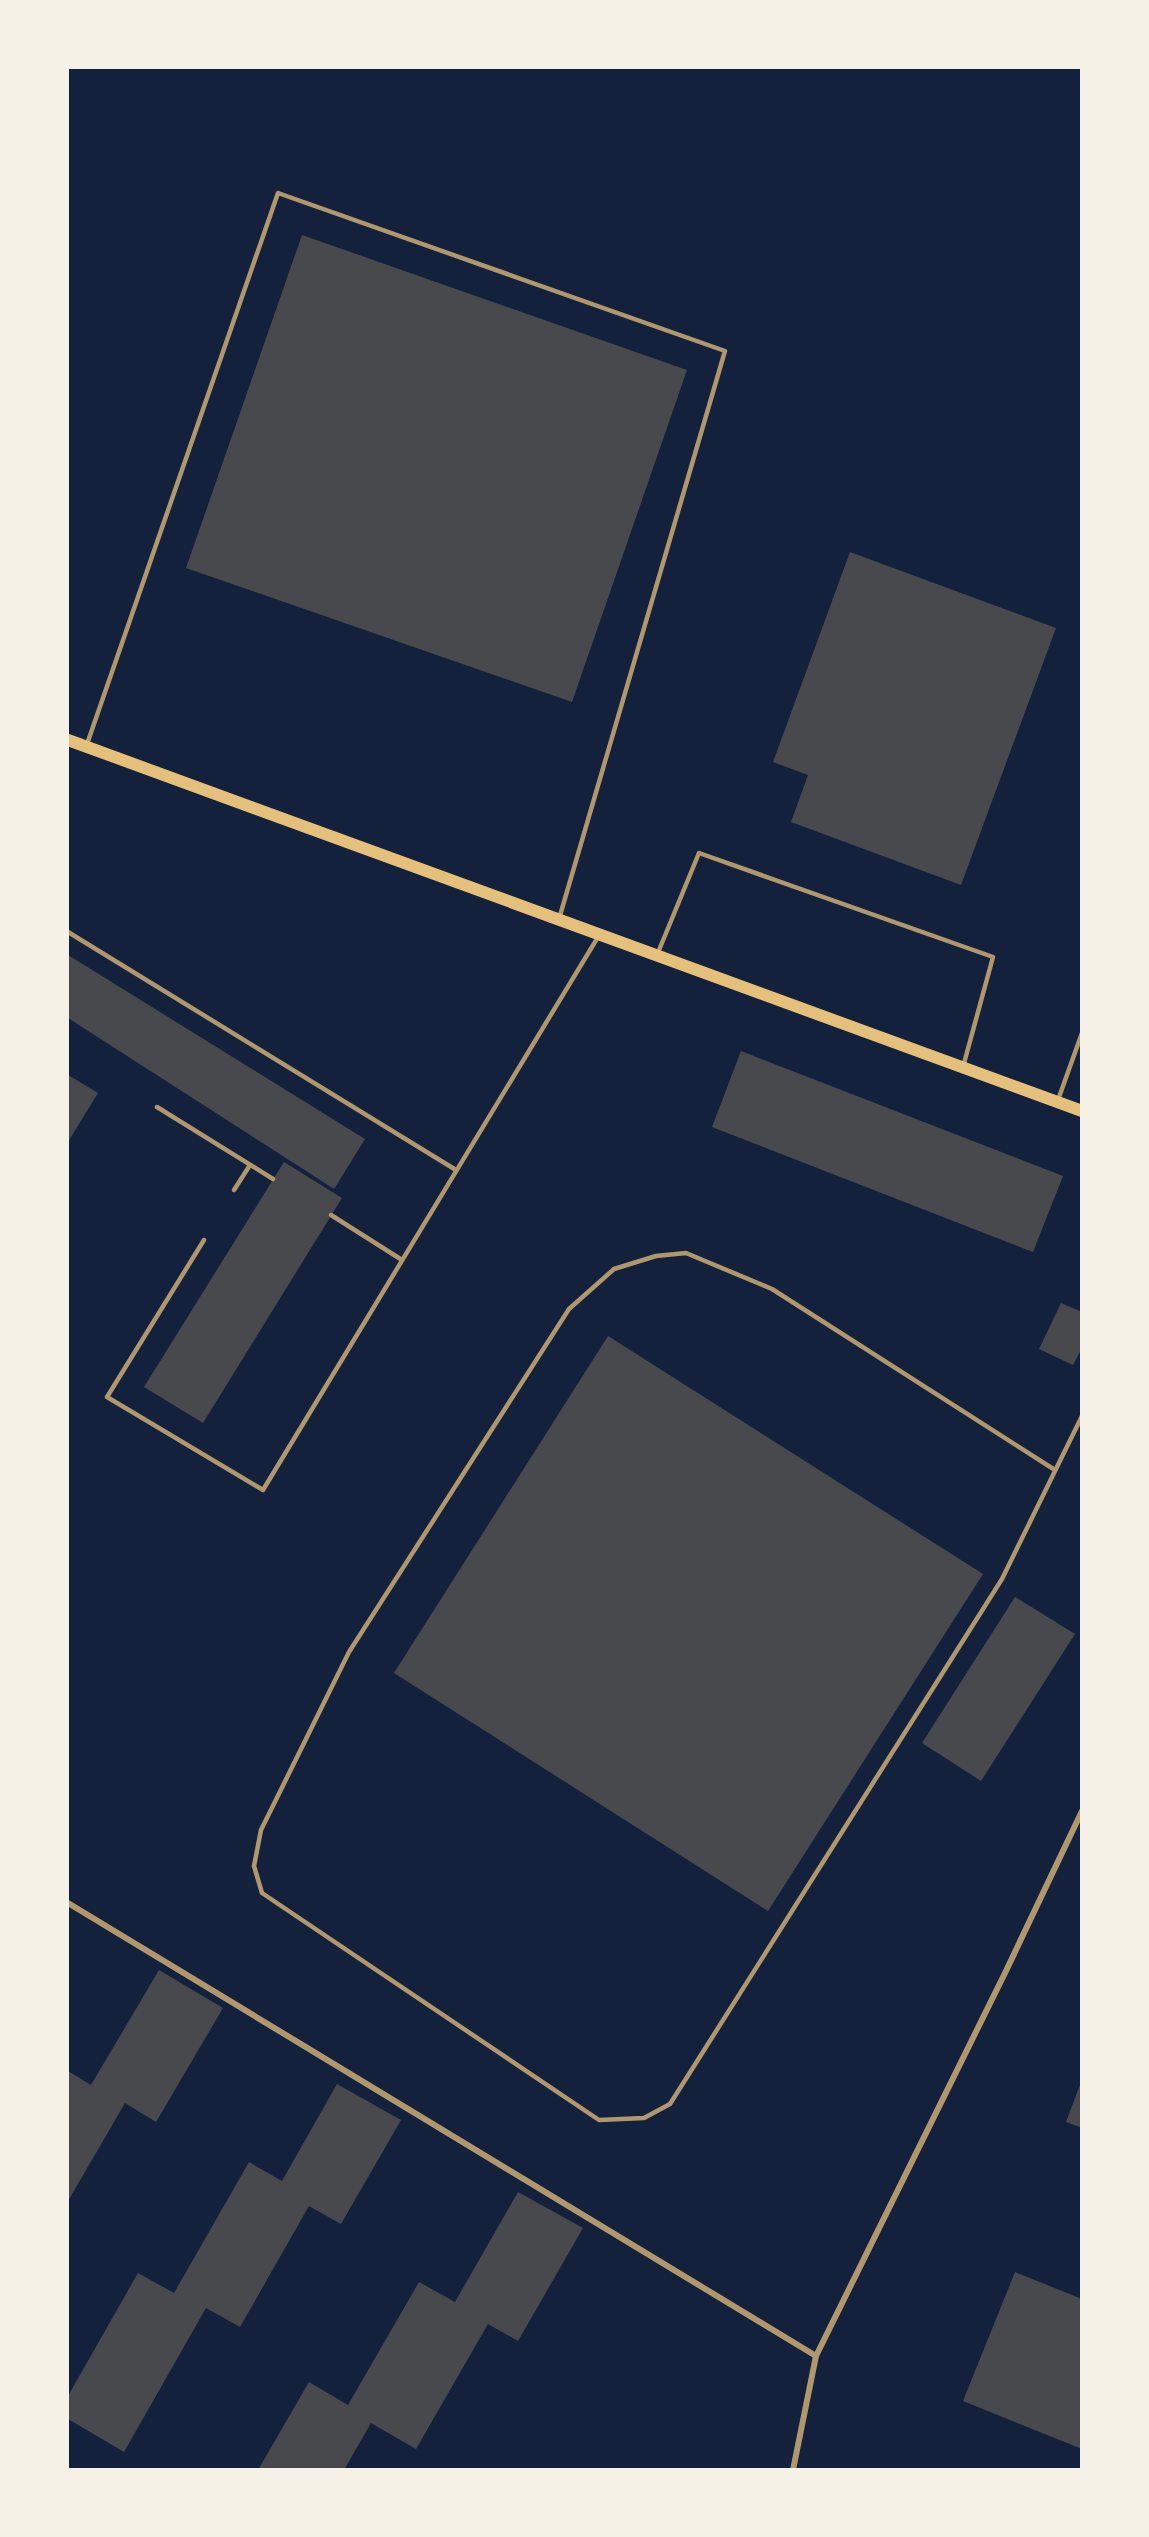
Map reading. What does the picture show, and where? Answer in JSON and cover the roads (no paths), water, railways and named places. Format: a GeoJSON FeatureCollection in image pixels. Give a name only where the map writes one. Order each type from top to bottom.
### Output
{"type":"FeatureCollection","features":[{"type":"Feature","properties":{"kind":"main road"},"geometry":{"type":"LineString","coordinates":[[68,740],[1082,1111]]}},
{"type":"Feature","properties":{"kind":"street"},"geometry":{"type":"LineString","coordinates":[[793,2469],[816,2356],[1005,1973],[1082,1810]]}},
{"type":"Feature","properties":{"kind":"street"},"geometry":{"type":"LineString","coordinates":[[68,1903],[816,2356]]}},
{"type":"Feature","properties":{"kind":"lane"},"geometry":{"type":"LineString","coordinates":[[86,747],[278,193],[726,351],[559,920]]}},
{"type":"Feature","properties":{"kind":"lane"},"geometry":{"type":"LineString","coordinates":[[657,955],[699,853],[993,957],[963,1068]]}},
{"type":"Feature","properties":{"kind":"lane"},"geometry":{"type":"LineString","coordinates":[[68,933],[456,1170]]}},
{"type":"Feature","properties":{"kind":"lane"},"geometry":{"type":"LineString","coordinates":[[204,1240],[107,1397],[263,1490],[600,934]]}},
{"type":"Feature","properties":{"kind":"lane"},"geometry":{"type":"LineString","coordinates":[[1058,1102],[1082,1033]]}},
{"type":"Feature","properties":{"kind":"lane"},"geometry":{"type":"LineString","coordinates":[[156,1107],[273,1179]]}},
{"type":"Feature","properties":{"kind":"lane"},"geometry":{"type":"LineString","coordinates":[[234,1190],[250,1165]]}},
{"type":"Feature","properties":{"kind":"lane"},"geometry":{"type":"LineString","coordinates":[[332,1215],[402,1260]]}},
{"type":"Feature","properties":{"kind":"lane"},"geometry":{"type":"LineString","coordinates":[[1055,1470],[772,1289],[686,1253],[656,1256],[614,1269],[569,1309],[349,1653],[261,1830],[254,1866],[261,1893],[599,2120],[644,2118],[670,2104],[1002,1580],[1082,1416]]}}]}
